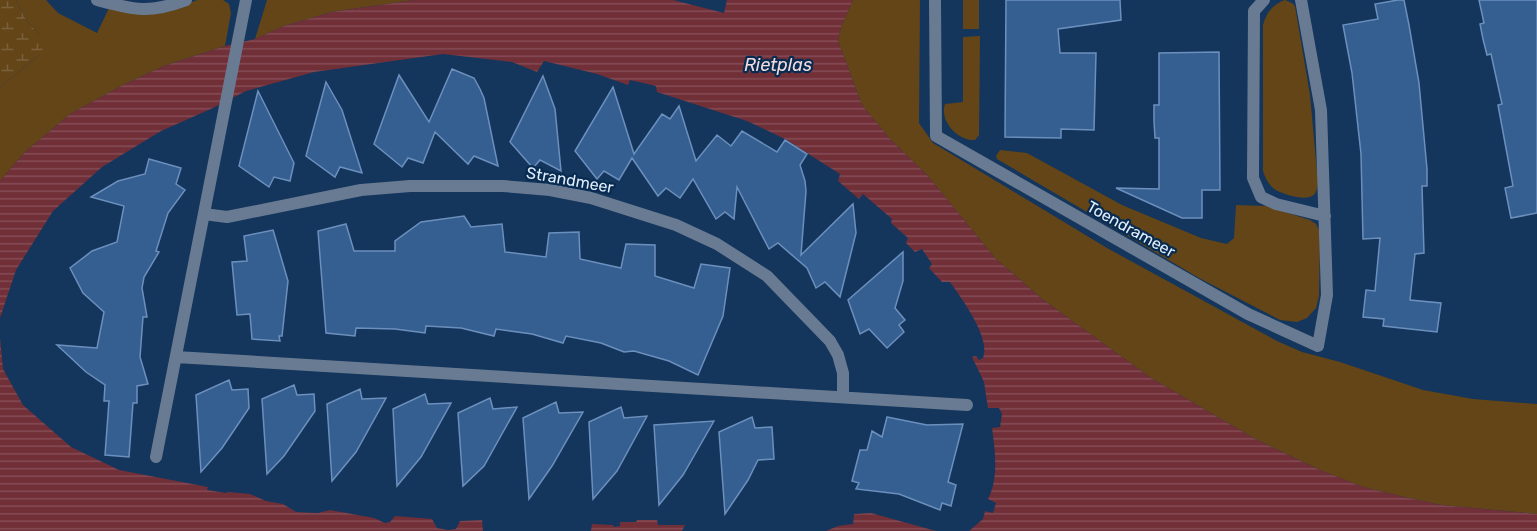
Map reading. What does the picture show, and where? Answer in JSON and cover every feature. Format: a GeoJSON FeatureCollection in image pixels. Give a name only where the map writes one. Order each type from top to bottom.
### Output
{"type":"FeatureCollection","features":[{"type":"Feature","properties":{"kind":"street"},"geometry":{"type":"LineString","coordinates":[[97,0],[132,9],[161,9],[186,0]]}},
{"type":"Feature","properties":{"kind":"street"},"geometry":{"type":"LineString","coordinates":[[156,457],[246,0]]}},
{"type":"Feature","properties":{"kind":"street","name":"Toendrameer"},"geometry":{"type":"LineString","coordinates":[[935,0],[936,136],[1248,314],[1318,346],[1327,295],[1321,110],[1301,0]]}},
{"type":"Feature","properties":{"kind":"street"},"geometry":{"type":"LineString","coordinates":[[1264,0],[1254,11],[1253,178],[1261,197],[1276,204],[1325,216]]}},
{"type":"Feature","properties":{"kind":"street","name":"Strandmeer"},"geometry":{"type":"LineString","coordinates":[[204,213],[227,217],[361,190],[410,186],[503,186],[550,190],[591,198],[676,225],[717,244],[767,276],[830,341],[838,355],[843,374],[843,397]]}},
{"type":"Feature","properties":{"kind":"street"},"geometry":{"type":"LineString","coordinates":[[176,357],[967,405]]}},
{"type":"Feature","properties":{"kind":"green space"},"geometry":{"type":"Polygon","coordinates":[[[0,0],[16,0],[26,20],[42,38],[45,46],[39,55],[0,87],[0,0]]]}},
{"type":"Feature","properties":{"kind":"green space"},"geometry":{"type":"Polygon","coordinates":[[[16,0],[46,0],[58,13],[97,33],[109,8],[177,8],[197,0],[223,0],[229,4],[231,13],[225,46],[164,66],[70,114],[24,153],[0,181],[0,87],[39,55],[42,38],[26,20],[16,0]]]}},
{"type":"Feature","properties":{"kind":"green space"},"geometry":{"type":"Polygon","coordinates":[[[267,0],[414,0],[332,12],[284,26],[255,39],[267,0]]]}},
{"type":"Feature","properties":{"kind":"green space"},"geometry":{"type":"Polygon","coordinates":[[[853,0],[920,0],[919,123],[933,143],[1107,248],[1277,341],[1302,352],[1340,362],[1423,390],[1473,399],[1537,404],[1537,514],[1441,505],[1363,487],[1320,470],[1255,439],[1151,378],[1042,299],[995,258],[928,176],[890,139],[862,105],[838,41],[841,27],[853,0]]]}},
{"type":"Feature","properties":{"kind":"green space"},"geometry":{"type":"Polygon","coordinates":[[[963,0],[979,0],[979,29],[963,29],[963,0]]]}},
{"type":"Feature","properties":{"kind":"green space"},"geometry":{"type":"Polygon","coordinates":[[[1285,0],[1295,6],[1310,95],[1318,183],[1315,194],[1304,198],[1276,190],[1268,182],[1263,171],[1263,25],[1271,10],[1285,0]]]}},
{"type":"Feature","properties":{"kind":"green space"},"geometry":{"type":"Polygon","coordinates":[[[980,36],[979,135],[975,140],[956,134],[947,123],[944,110],[945,104],[963,102],[963,37],[980,36]]]}},
{"type":"Feature","properties":{"kind":"green space"},"geometry":{"type":"Polygon","coordinates":[[[1000,150],[1027,153],[1122,205],[1201,238],[1227,244],[1234,238],[1236,205],[1266,206],[1310,220],[1316,224],[1320,232],[1319,296],[1316,308],[1307,318],[1297,322],[1280,320],[1199,278],[997,159],[996,156],[1000,150]]]}},
{"type":"Feature","properties":{"kind":"water","name":"Rietplas"},"geometry":{"type":"Polygon","coordinates":[[[414,0],[673,0],[724,13],[727,0],[853,0],[841,27],[838,41],[862,105],[890,139],[928,176],[995,258],[1042,299],[1151,378],[1255,439],[1320,470],[1363,487],[1441,505],[1537,514],[1537,531],[969,531],[983,519],[985,511],[993,513],[996,503],[988,499],[995,473],[992,428],[1000,427],[1002,414],[999,408],[988,408],[984,382],[972,357],[976,356],[979,360],[983,358],[983,340],[979,330],[968,308],[950,282],[942,282],[929,268],[932,264],[922,249],[915,252],[906,243],[908,238],[891,223],[892,219],[863,194],[859,199],[838,181],[840,174],[785,139],[747,121],[657,92],[656,86],[630,80],[628,85],[597,74],[544,61],[537,72],[512,62],[443,54],[314,72],[246,91],[161,131],[102,167],[53,211],[16,270],[0,318],[0,181],[24,153],[70,114],[164,66],[225,46],[255,39],[284,26],[332,12],[414,0]]]}},
{"type":"Feature","properties":{"kind":"water"},"geometry":{"type":"Polygon","coordinates":[[[0,338],[3,369],[23,405],[71,447],[119,470],[208,487],[207,490],[250,494],[266,501],[283,504],[296,512],[318,513],[330,510],[374,518],[385,523],[390,522],[395,516],[432,519],[437,528],[448,530],[456,529],[460,521],[482,520],[483,531],[0,531],[0,338]]]}},
{"type":"Feature","properties":{"kind":"water"},"geometry":{"type":"Polygon","coordinates":[[[871,513],[936,531],[826,531],[838,526],[853,524],[854,514],[871,513]]]}},
{"type":"Feature","properties":{"kind":"water"},"geometry":{"type":"Polygon","coordinates":[[[637,520],[657,520],[658,525],[685,525],[682,531],[591,531],[592,524],[613,525],[614,527],[620,526],[620,522],[636,522],[637,520]]]}},
{"type":"Feature","properties":{"kind":"building"},"geometry":{"type":"Polygon","coordinates":[[[1006,0],[1120,0],[1121,20],[1058,29],[1060,53],[1096,53],[1094,130],[1061,129],[1061,138],[1005,137],[1006,0]]]}},
{"type":"Feature","properties":{"kind":"building"},"geometry":{"type":"Polygon","coordinates":[[[1404,0],[1419,83],[1427,169],[1427,186],[1422,186],[1424,253],[1415,254],[1410,300],[1441,303],[1437,332],[1383,326],[1384,319],[1363,317],[1366,290],[1375,291],[1380,238],[1363,239],[1361,154],[1352,73],[1343,25],[1378,19],[1375,4],[1404,0]]]}},
{"type":"Feature","properties":{"kind":"building"},"geometry":{"type":"Polygon","coordinates":[[[1479,0],[1537,0],[1537,213],[1511,218],[1505,188],[1513,186],[1498,105],[1502,104],[1491,54],[1487,55],[1483,39],[1480,24],[1484,23],[1479,0]]]}},
{"type":"Feature","properties":{"kind":"building"},"geometry":{"type":"Polygon","coordinates":[[[1219,52],[1220,190],[1202,190],[1202,218],[1182,218],[1116,188],[1159,189],[1159,138],[1155,138],[1154,105],[1159,105],[1159,53],[1219,52]]]}},
{"type":"Feature","properties":{"kind":"building"},"geometry":{"type":"Polygon","coordinates":[[[452,69],[474,78],[480,89],[484,98],[498,166],[474,156],[468,164],[435,132],[423,163],[408,158],[402,167],[374,144],[399,75],[429,122],[452,69]]]}},
{"type":"Feature","properties":{"kind":"building"},"geometry":{"type":"Polygon","coordinates":[[[543,76],[555,109],[561,171],[540,160],[533,168],[510,142],[543,76]]]}},
{"type":"Feature","properties":{"kind":"building"},"geometry":{"type":"Polygon","coordinates":[[[326,82],[342,110],[362,173],[340,167],[335,177],[306,156],[326,82]]]}},
{"type":"Feature","properties":{"kind":"building"},"geometry":{"type":"Polygon","coordinates":[[[613,87],[634,154],[662,114],[670,119],[679,106],[696,161],[717,135],[731,146],[742,131],[777,152],[785,140],[807,154],[800,165],[806,191],[801,255],[853,204],[856,233],[840,297],[825,282],[816,288],[807,268],[778,243],[769,249],[737,187],[734,219],[725,212],[716,219],[693,179],[680,198],[666,188],[658,196],[632,158],[619,180],[604,171],[597,179],[575,151],[613,87]]]}},
{"type":"Feature","properties":{"kind":"building"},"geometry":{"type":"Polygon","coordinates":[[[258,91],[294,163],[290,181],[274,177],[269,187],[239,166],[258,91]]]}},
{"type":"Feature","properties":{"kind":"building"},"geometry":{"type":"Polygon","coordinates":[[[149,159],[181,168],[176,184],[185,190],[168,213],[156,251],[159,252],[144,277],[142,288],[147,317],[143,317],[140,357],[148,384],[137,386],[137,403],[133,403],[129,457],[105,455],[109,401],[104,401],[105,385],[86,372],[57,345],[97,348],[104,312],[83,293],[70,268],[92,251],[117,242],[124,206],[91,197],[118,181],[145,174],[149,159]]]}},
{"type":"Feature","properties":{"kind":"building"},"geometry":{"type":"Polygon","coordinates":[[[464,216],[471,227],[502,224],[505,252],[546,257],[549,233],[579,232],[580,259],[621,268],[626,244],[655,245],[655,276],[694,288],[701,264],[730,268],[723,316],[698,375],[669,361],[634,351],[624,352],[601,343],[566,336],[563,343],[532,334],[496,329],[494,336],[461,328],[426,326],[425,333],[395,329],[356,328],[355,336],[326,333],[318,231],[346,224],[354,251],[395,251],[395,241],[421,222],[464,216]]]}},
{"type":"Feature","properties":{"kind":"building"},"geometry":{"type":"Polygon","coordinates":[[[273,230],[288,281],[280,341],[252,339],[250,314],[237,315],[232,262],[247,261],[244,236],[273,230]]]}},
{"type":"Feature","properties":{"kind":"building"},"geometry":{"type":"Polygon","coordinates":[[[903,252],[903,281],[895,308],[905,320],[899,325],[904,332],[887,348],[869,329],[860,334],[848,300],[903,252]]]}},
{"type":"Feature","properties":{"kind":"building"},"geometry":{"type":"Polygon","coordinates":[[[229,380],[232,390],[248,389],[249,408],[222,448],[201,472],[196,395],[229,380]]]}},
{"type":"Feature","properties":{"kind":"building"},"geometry":{"type":"Polygon","coordinates":[[[294,385],[297,395],[314,394],[315,411],[284,456],[267,474],[262,399],[294,385]]]}},
{"type":"Feature","properties":{"kind":"building"},"geometry":{"type":"Polygon","coordinates":[[[360,389],[362,399],[386,398],[356,452],[332,481],[327,404],[360,389]]]}},
{"type":"Feature","properties":{"kind":"building"},"geometry":{"type":"Polygon","coordinates":[[[425,394],[428,404],[451,403],[421,457],[397,486],[393,409],[425,394]]]}},
{"type":"Feature","properties":{"kind":"building"},"geometry":{"type":"Polygon","coordinates":[[[490,398],[493,409],[517,407],[484,466],[463,486],[458,413],[490,398]]]}},
{"type":"Feature","properties":{"kind":"building"},"geometry":{"type":"Polygon","coordinates":[[[556,402],[559,413],[583,412],[552,466],[529,499],[523,418],[556,402]]]}},
{"type":"Feature","properties":{"kind":"building"},"geometry":{"type":"Polygon","coordinates":[[[621,407],[624,418],[647,416],[617,471],[593,499],[589,422],[621,407]]]}},
{"type":"Feature","properties":{"kind":"building"},"geometry":{"type":"Polygon","coordinates":[[[752,417],[755,428],[772,427],[774,459],[758,460],[748,480],[725,514],[719,432],[752,417]]]}},
{"type":"Feature","properties":{"kind":"building"},"geometry":{"type":"Polygon","coordinates":[[[887,417],[927,425],[963,424],[948,482],[956,485],[951,506],[942,503],[940,510],[899,494],[856,489],[859,483],[852,481],[860,450],[867,450],[872,431],[882,437],[887,417]]]}},
{"type":"Feature","properties":{"kind":"building"},"geometry":{"type":"Polygon","coordinates":[[[714,421],[683,475],[659,505],[654,425],[714,421]]]}}]}
